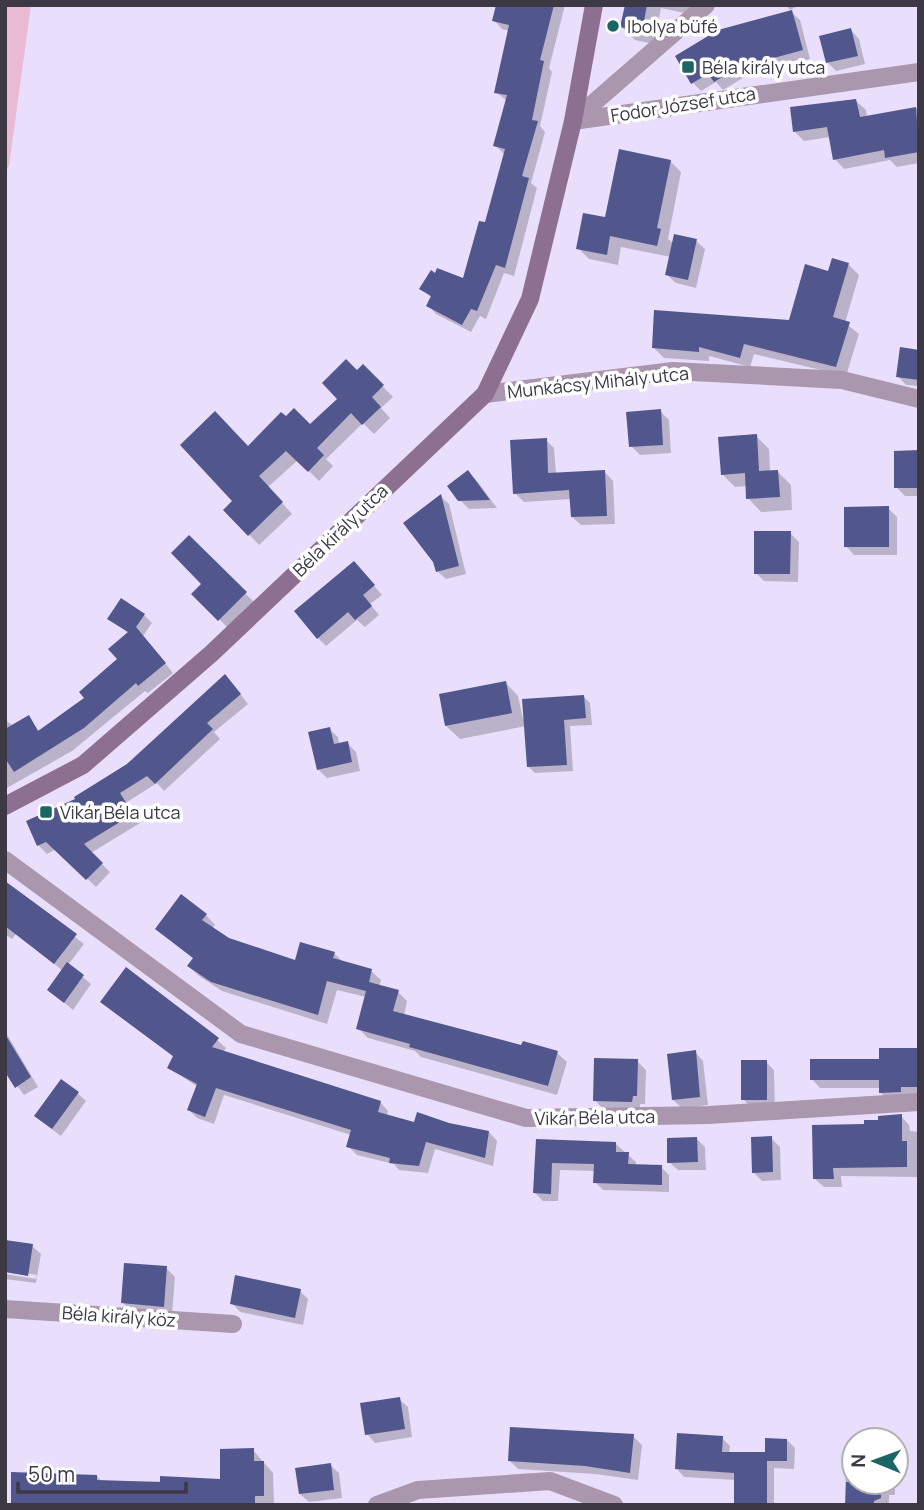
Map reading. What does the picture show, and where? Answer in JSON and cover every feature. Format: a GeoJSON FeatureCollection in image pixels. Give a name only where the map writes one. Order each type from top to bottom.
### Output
{"type":"FeatureCollection","features":[{"type":"Feature","properties":{"kind":"street","name":"Béla király utca"},"geometry":{"type":"LineString","coordinates":[[5,806],[83,765],[212,653],[485,394],[530,299],[573,121],[594,5]]}},
{"type":"Feature","properties":{"kind":"street"},"geometry":{"type":"LineString","coordinates":[[573,121],[706,5]]}},
{"type":"Feature","properties":{"kind":"street","name":"Fodor József utca"},"geometry":{"type":"LineString","coordinates":[[573,121],[771,90],[919,72]]}},
{"type":"Feature","properties":{"kind":"street","name":"Munkácsy Mihály utca"},"geometry":{"type":"LineString","coordinates":[[485,394],[673,371],[842,380],[919,399]]}},
{"type":"Feature","properties":{"kind":"street","name":"Vikár Béla utca"},"geometry":{"type":"LineString","coordinates":[[5,860],[241,1034],[526,1118],[709,1115],[919,1102]]}},
{"type":"Feature","properties":{"kind":"street","name":"Béla király köz"},"geometry":{"type":"LineString","coordinates":[[5,1309],[233,1324]]}},
{"type":"Feature","properties":{"kind":"street"},"geometry":{"type":"LineString","coordinates":[[377,1505],[418,1490],[550,1481],[614,1505]]}},
{"type":"Feature","properties":{"kind":"shaded area"},"geometry":{"type":"Polygon","coordinates":[[[5,5],[31,5],[9,166],[5,172],[5,5]]]}},
{"type":"Feature","properties":{"kind":"building"},"geometry":{"type":"Polygon","coordinates":[[[496,5],[554,5],[540,60],[544,61],[532,120],[538,121],[522,176],[529,178],[505,268],[496,265],[477,311],[471,309],[462,325],[426,306],[431,296],[419,289],[431,270],[435,273],[437,268],[463,278],[479,221],[485,222],[505,149],[493,146],[507,95],[494,93],[509,25],[492,21],[496,5]]]}},
{"type":"Feature","properties":{"kind":"building"},"geometry":{"type":"Polygon","coordinates":[[[625,5],[647,5],[642,32],[620,27],[625,5]]]}},
{"type":"Feature","properties":{"kind":"building"},"geometry":{"type":"Polygon","coordinates":[[[792,10],[803,50],[737,68],[714,82],[708,74],[691,84],[675,56],[718,30],[792,10]]]}},
{"type":"Feature","properties":{"kind":"building"},"geometry":{"type":"Polygon","coordinates":[[[851,28],[858,56],[826,63],[819,36],[851,28]]]}},
{"type":"Feature","properties":{"kind":"building"},"geometry":{"type":"Polygon","coordinates":[[[856,99],[860,117],[916,107],[919,152],[885,158],[884,150],[833,160],[827,127],[793,132],[790,107],[856,99]]]}},
{"type":"Feature","properties":{"kind":"building"},"geometry":{"type":"Polygon","coordinates":[[[619,149],[671,160],[657,228],[661,229],[657,246],[610,236],[607,255],[576,249],[583,213],[605,217],[619,149]]]}},
{"type":"Feature","properties":{"kind":"building"},"geometry":{"type":"Polygon","coordinates":[[[674,234],[697,239],[688,280],[665,275],[674,234]]]}},
{"type":"Feature","properties":{"kind":"building"},"geometry":{"type":"Polygon","coordinates":[[[832,258],[849,263],[833,317],[850,322],[836,367],[744,344],[740,358],[699,347],[699,352],[652,348],[654,310],[789,320],[805,264],[828,271],[832,258]]]}},
{"type":"Feature","properties":{"kind":"building"},"geometry":{"type":"Polygon","coordinates":[[[900,347],[919,350],[919,380],[896,377],[900,347]]]}},
{"type":"Feature","properties":{"kind":"building"},"geometry":{"type":"Polygon","coordinates":[[[346,359],[357,370],[363,364],[384,385],[372,397],[381,407],[362,425],[351,413],[317,448],[324,455],[308,472],[286,451],[259,476],[283,502],[248,536],[223,510],[232,501],[180,445],[215,411],[248,446],[281,412],[286,416],[294,408],[310,424],[337,399],[322,383],[346,359]]]}},
{"type":"Feature","properties":{"kind":"building"},"geometry":{"type":"Polygon","coordinates":[[[661,409],[663,445],[629,447],[626,412],[661,409]]]}},
{"type":"Feature","properties":{"kind":"building"},"geometry":{"type":"Polygon","coordinates":[[[757,434],[759,471],[778,470],[780,497],[746,499],[745,473],[721,475],[718,437],[757,434]]]}},
{"type":"Feature","properties":{"kind":"building"},"geometry":{"type":"Polygon","coordinates":[[[547,438],[548,473],[605,470],[607,516],[571,517],[569,490],[513,494],[510,440],[547,438]]]}},
{"type":"Feature","properties":{"kind":"building"},"geometry":{"type":"Polygon","coordinates":[[[919,450],[919,488],[894,488],[894,451],[919,450]]]}},
{"type":"Feature","properties":{"kind":"building"},"geometry":{"type":"Polygon","coordinates":[[[468,470],[490,500],[458,501],[447,486],[468,470]]]}},
{"type":"Feature","properties":{"kind":"building"},"geometry":{"type":"Polygon","coordinates":[[[441,494],[459,566],[436,572],[433,562],[403,523],[441,494]]]}},
{"type":"Feature","properties":{"kind":"building"},"geometry":{"type":"Polygon","coordinates":[[[889,506],[889,547],[844,547],[844,507],[889,506]]]}},
{"type":"Feature","properties":{"kind":"building"},"geometry":{"type":"Polygon","coordinates":[[[754,531],[791,531],[790,574],[754,574],[754,531]]]}},
{"type":"Feature","properties":{"kind":"building"},"geometry":{"type":"Polygon","coordinates":[[[189,535],[247,592],[218,621],[191,594],[201,584],[171,553],[189,535]]]}},
{"type":"Feature","properties":{"kind":"building"},"geometry":{"type":"Polygon","coordinates":[[[354,561],[375,585],[363,595],[372,606],[355,620],[348,612],[317,639],[294,611],[354,561]]]}},
{"type":"Feature","properties":{"kind":"building"},"geometry":{"type":"Polygon","coordinates":[[[121,598],[145,614],[136,627],[166,663],[138,686],[136,683],[84,728],[14,772],[5,758],[5,729],[29,715],[38,731],[84,698],[79,692],[117,659],[108,649],[128,632],[107,619],[121,598]]]}},
{"type":"Feature","properties":{"kind":"building"},"geometry":{"type":"Polygon","coordinates":[[[225,674],[241,694],[207,723],[213,729],[155,784],[147,776],[120,793],[133,814],[84,844],[103,863],[86,880],[46,842],[37,846],[26,821],[75,799],[74,797],[127,764],[225,674]]]}},
{"type":"Feature","properties":{"kind":"building"},"geometry":{"type":"Polygon","coordinates":[[[506,681],[512,713],[445,726],[439,694],[506,681]]]}},
{"type":"Feature","properties":{"kind":"building"},"geometry":{"type":"Polygon","coordinates":[[[584,695],[586,718],[564,720],[567,765],[527,767],[522,699],[584,695]]]}},
{"type":"Feature","properties":{"kind":"building"},"geometry":{"type":"Polygon","coordinates":[[[330,727],[334,744],[348,741],[352,762],[317,770],[308,732],[330,727]]]}},
{"type":"Feature","properties":{"kind":"building"},"geometry":{"type":"Polygon","coordinates":[[[5,881],[77,934],[54,964],[5,926],[5,881]]]}},
{"type":"Feature","properties":{"kind":"building"},"geometry":{"type":"Polygon","coordinates":[[[181,894],[207,914],[202,920],[229,938],[295,960],[300,942],[335,952],[333,958],[372,969],[369,982],[399,990],[393,1011],[521,1045],[523,1041],[558,1051],[548,1086],[409,1047],[410,1044],[356,1029],[366,991],[327,981],[318,1015],[211,982],[187,966],[193,958],[155,929],[181,894]]]}},
{"type":"Feature","properties":{"kind":"building"},"geometry":{"type":"Polygon","coordinates":[[[67,962],[84,975],[64,1003],[47,990],[67,962]]]}},
{"type":"Feature","properties":{"kind":"building"},"geometry":{"type":"Polygon","coordinates":[[[126,967],[219,1038],[212,1047],[381,1101],[378,1112],[414,1122],[417,1112],[449,1123],[489,1131],[485,1158],[426,1142],[419,1166],[389,1163],[390,1158],[346,1147],[351,1130],[216,1088],[205,1117],[187,1110],[197,1084],[167,1068],[173,1056],[100,1002],[126,967]]]}},
{"type":"Feature","properties":{"kind":"building"},"geometry":{"type":"Polygon","coordinates":[[[5,1034],[31,1077],[15,1088],[5,1072],[5,1034]]]}},
{"type":"Feature","properties":{"kind":"building"},"geometry":{"type":"Polygon","coordinates":[[[879,1048],[919,1048],[919,1087],[901,1087],[901,1092],[879,1093],[879,1080],[810,1080],[810,1059],[879,1059],[879,1048]]]}},
{"type":"Feature","properties":{"kind":"building"},"geometry":{"type":"Polygon","coordinates":[[[696,1050],[700,1097],[672,1100],[667,1054],[696,1050]]]}},
{"type":"Feature","properties":{"kind":"building"},"geometry":{"type":"Polygon","coordinates":[[[594,1058],[638,1059],[637,1096],[633,1096],[632,1102],[593,1101],[594,1058]]]}},
{"type":"Feature","properties":{"kind":"building"},"geometry":{"type":"Polygon","coordinates":[[[741,1060],[767,1060],[767,1100],[741,1100],[741,1060]]]}},
{"type":"Feature","properties":{"kind":"building"},"geometry":{"type":"Polygon","coordinates":[[[61,1079],[79,1092],[52,1129],[34,1116],[61,1079]]]}},
{"type":"Feature","properties":{"kind":"building"},"geometry":{"type":"Polygon","coordinates":[[[902,1114],[902,1141],[907,1141],[907,1167],[833,1168],[834,1179],[813,1179],[812,1125],[864,1124],[864,1120],[878,1120],[878,1116],[902,1114]]]}},
{"type":"Feature","properties":{"kind":"building"},"geometry":{"type":"Polygon","coordinates":[[[772,1136],[773,1172],[752,1173],[751,1137],[772,1136]]]}},
{"type":"Feature","properties":{"kind":"building"},"geometry":{"type":"Polygon","coordinates":[[[697,1137],[698,1162],[667,1163],[667,1138],[697,1137]]]}},
{"type":"Feature","properties":{"kind":"building"},"geometry":{"type":"Polygon","coordinates":[[[536,1139],[616,1142],[616,1152],[629,1152],[628,1164],[662,1165],[662,1185],[593,1183],[594,1164],[552,1163],[551,1194],[533,1193],[536,1139]]]}},
{"type":"Feature","properties":{"kind":"building"},"geometry":{"type":"Polygon","coordinates":[[[5,1240],[33,1244],[28,1276],[5,1272],[5,1240]]]}},
{"type":"Feature","properties":{"kind":"building"},"geometry":{"type":"Polygon","coordinates":[[[124,1263],[167,1266],[164,1307],[121,1303],[124,1263]]]}},
{"type":"Feature","properties":{"kind":"building"},"geometry":{"type":"Polygon","coordinates":[[[235,1275],[301,1289],[295,1318],[230,1304],[235,1275]]]}},
{"type":"Feature","properties":{"kind":"building"},"geometry":{"type":"Polygon","coordinates":[[[400,1397],[405,1429],[365,1435],[360,1403],[400,1397]]]}},
{"type":"Feature","properties":{"kind":"building"},"geometry":{"type":"Polygon","coordinates":[[[510,1427],[634,1434],[630,1473],[585,1466],[508,1461],[510,1427]]]}},
{"type":"Feature","properties":{"kind":"building"},"geometry":{"type":"Polygon","coordinates":[[[677,1433],[723,1436],[722,1452],[765,1452],[765,1438],[787,1439],[787,1461],[767,1461],[767,1505],[734,1505],[734,1473],[675,1469],[677,1433]]]}},
{"type":"Feature","properties":{"kind":"building"},"geometry":{"type":"Polygon","coordinates":[[[254,1448],[254,1461],[264,1461],[264,1496],[255,1496],[255,1505],[11,1503],[11,1472],[97,1475],[97,1480],[160,1482],[160,1476],[220,1479],[220,1449],[254,1448]]]}},
{"type":"Feature","properties":{"kind":"building"},"geometry":{"type":"Polygon","coordinates":[[[331,1463],[334,1490],[299,1494],[295,1468],[331,1463]]]}},
{"type":"Feature","properties":{"kind":"building"},"geometry":{"type":"Polygon","coordinates":[[[845,1496],[881,1496],[874,1501],[874,1505],[845,1505],[845,1496]]]}},
{"type":"Feature","properties":{"kind":"place","name":"Ibolya büfé"},"geometry":{"type":"Point","coordinates":[613,26]}},
{"type":"Feature","properties":{"kind":"place","name":"Béla király utca"},"geometry":{"type":"Point","coordinates":[688,67]}},
{"type":"Feature","properties":{"kind":"place","name":"Vikár Béla utca"},"geometry":{"type":"Point","coordinates":[46,812]}}]}
